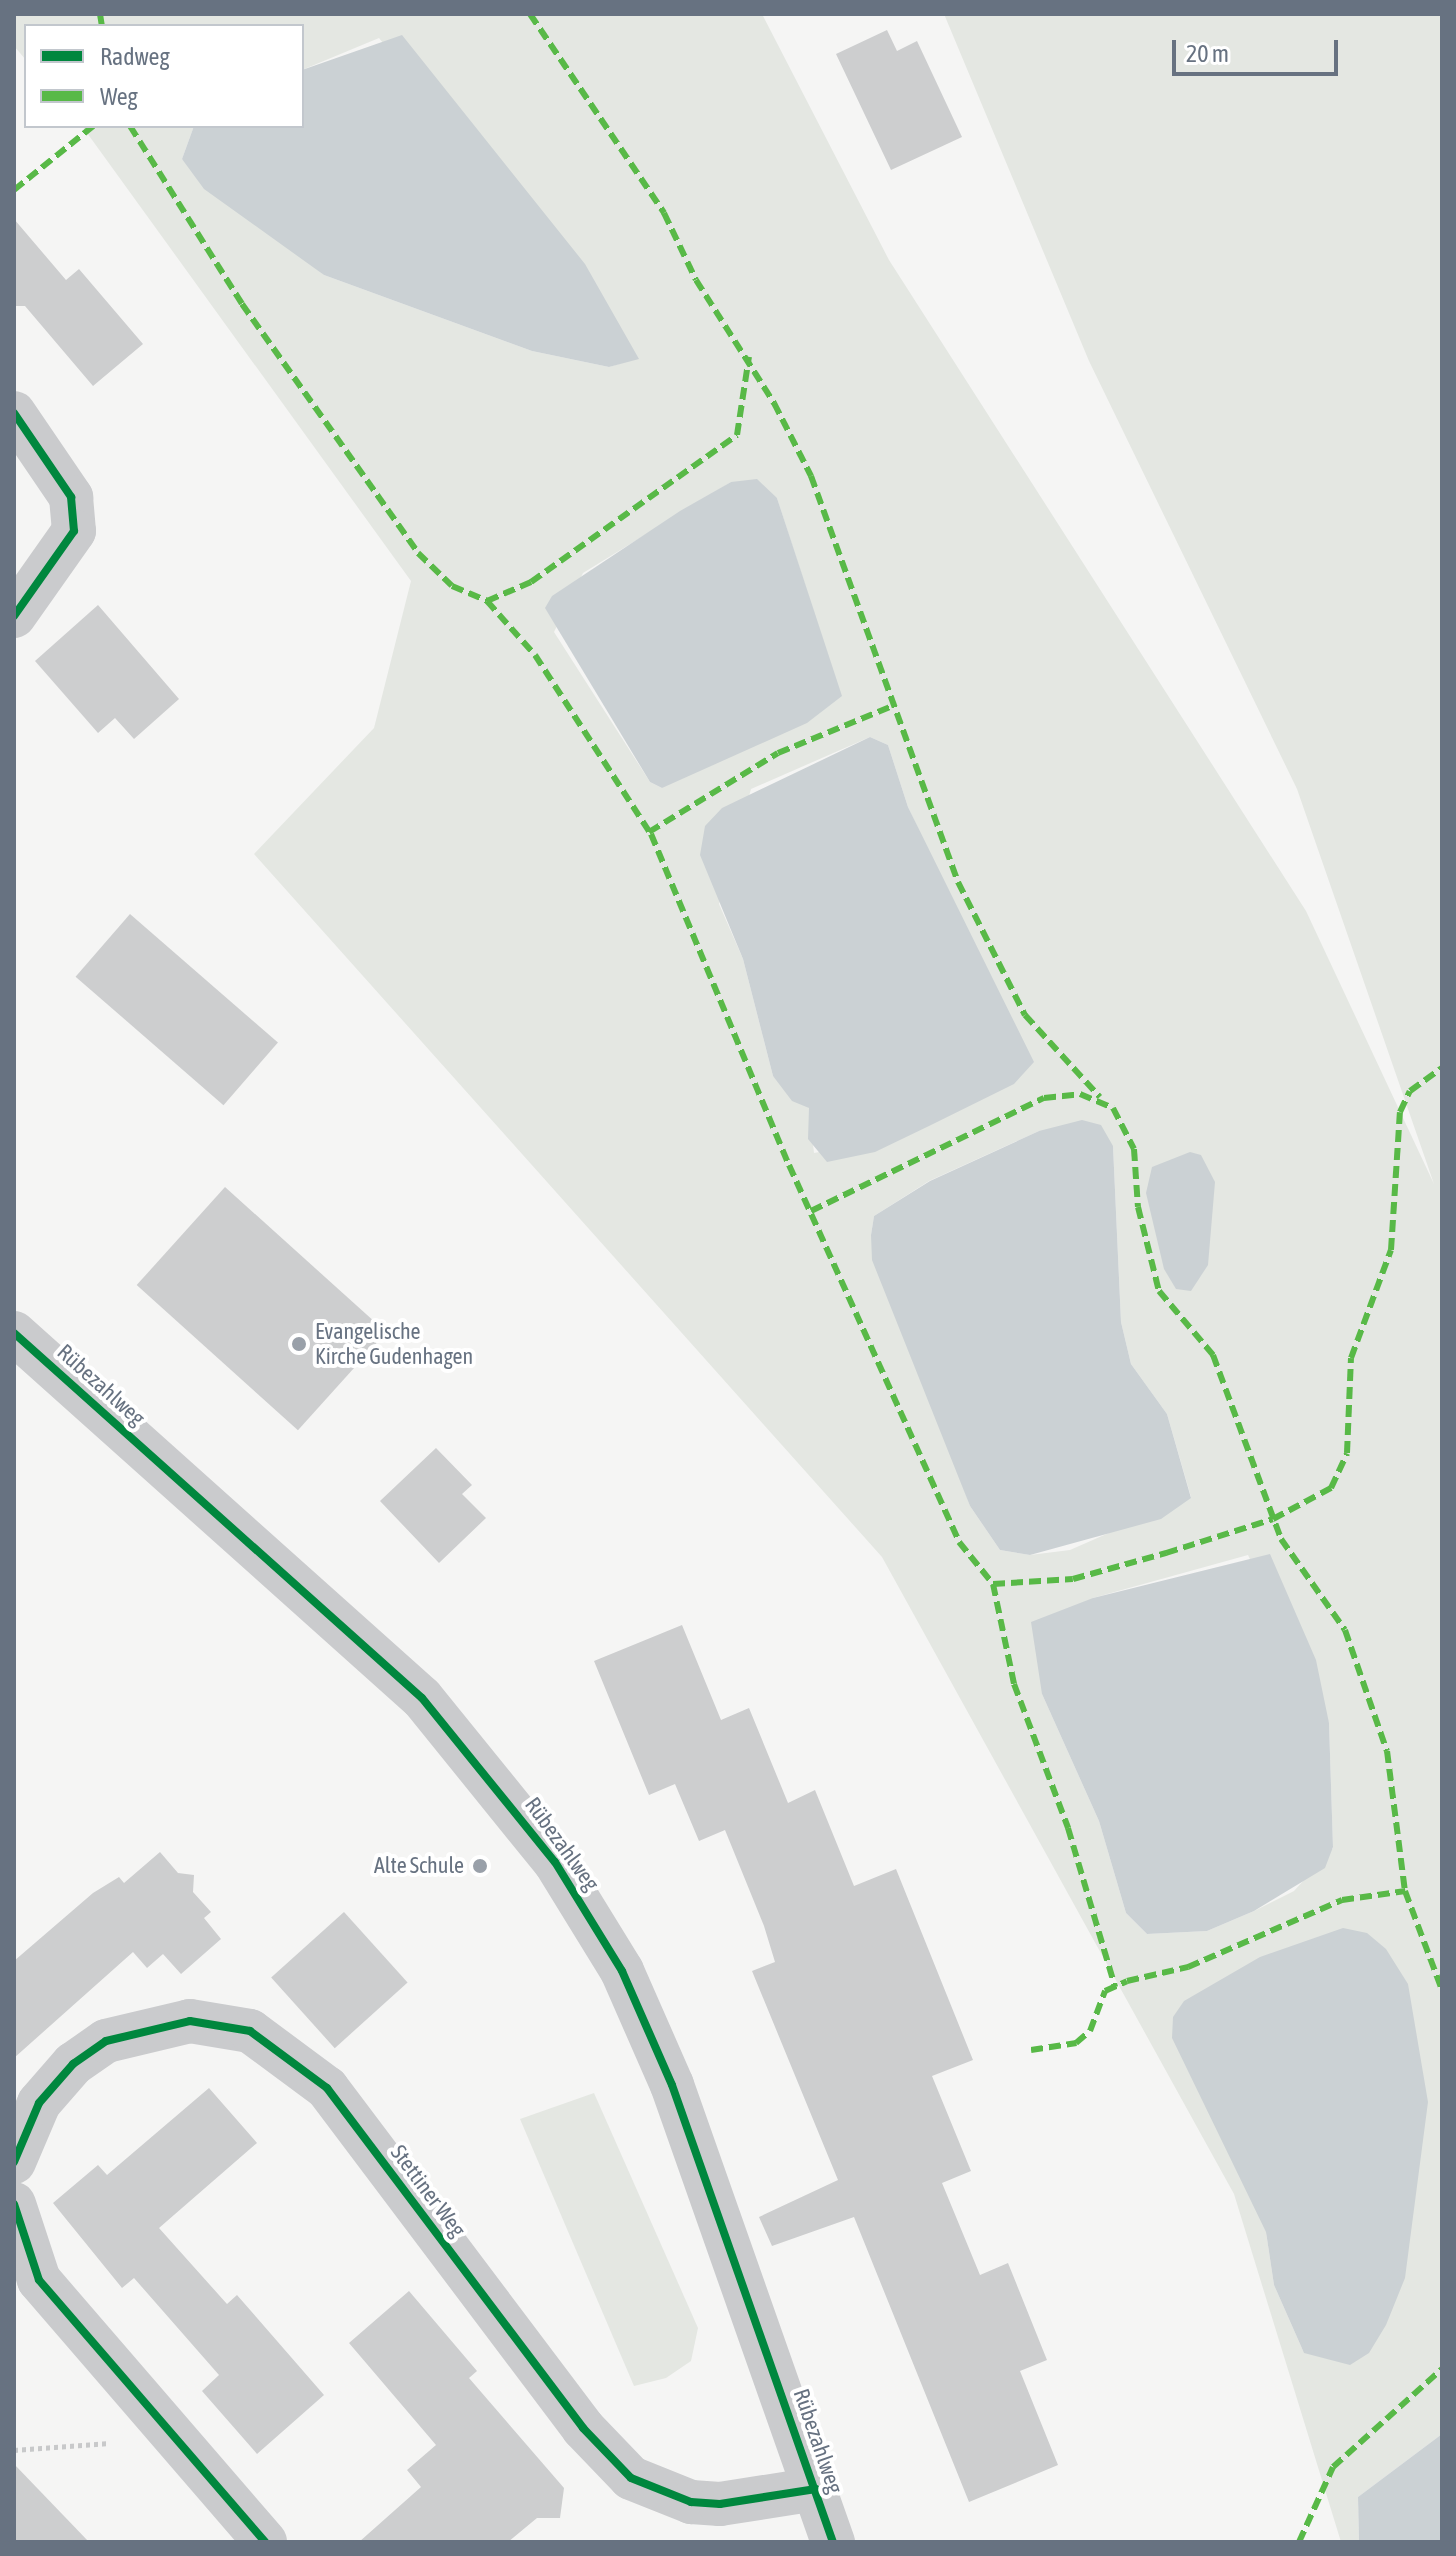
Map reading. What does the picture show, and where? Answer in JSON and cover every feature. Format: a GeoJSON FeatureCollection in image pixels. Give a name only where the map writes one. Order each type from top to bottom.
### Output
{"type":"FeatureCollection","features":[{"type":"Feature","properties":{"kind":"street"},"geometry":{"type":"LineString","coordinates":[[14,413],[71,497],[74,531],[14,616]]}},
{"type":"Feature","properties":{"kind":"street","name":"Rübezahlweg"},"geometry":{"type":"LineString","coordinates":[[14,1333],[422,1698],[555,1862],[622,1971],[672,2085],[833,2542]]}},
{"type":"Feature","properties":{"kind":"street","name":"Stettiner Weg"},"geometry":{"type":"LineString","coordinates":[[14,2162],[39,2103],[73,2064],[106,2041],[190,2021],[250,2031],[327,2088],[583,2428],[631,2478],[691,2502],[720,2504],[816,2489]]}},
{"type":"Feature","properties":{"kind":"street"},"geometry":{"type":"LineString","coordinates":[[14,2204],[39,2280],[265,2542]]}},
{"type":"Feature","properties":{"kind":"path"},"geometry":{"type":"LineString","coordinates":[[14,2450],[175,2439]]}},
{"type":"Feature","properties":{"kind":"shaded area"},"geometry":{"type":"Polygon","coordinates":[[[14,14],[762,14],[889,260],[1306,911],[1434,1184],[1297,789],[1089,361],[944,14],[1442,14],[1442,2434],[1358,2497],[1359,2542],[1341,2542],[1234,2194],[882,1557],[254,854],[374,728],[411,581],[83,128],[193,128],[182,159],[324,275],[532,351],[609,367],[638,358],[379,38],[304,69],[304,24],[24,24],[24,58],[14,46],[14,14]],[[731,482],[583,573],[554,632],[650,782],[662,788],[817,622],[777,498],[731,482]],[[870,737],[751,789],[719,904],[743,959],[773,1076],[809,1108],[814,1153],[903,1137],[992,1094],[991,984],[908,807],[888,745],[870,737]],[[1039,1131],[929,1181],[874,1216],[871,1235],[970,1506],[1000,1550],[1030,1555],[1070,1550],[1191,1497],[1167,1414],[1131,1364],[1121,1322],[1113,1146],[1039,1131]],[[1248,1555],[1093,1598],[1042,1694],[1099,1821],[1126,1913],[1147,1934],[1207,1931],[1294,1891],[1333,1848],[1329,1723],[1248,1555]],[[1266,2232],[1274,2285],[1304,2353],[1266,2232]]]}},
{"type":"Feature","properties":{"kind":"shaded area"},"geometry":{"type":"Polygon","coordinates":[[[402,35],[585,264],[639,359],[609,367],[532,351],[324,275],[204,189],[182,159],[193,128],[304,128],[304,69],[402,35]]]}},
{"type":"Feature","properties":{"kind":"shaded area"},"geometry":{"type":"Polygon","coordinates":[[[757,479],[777,498],[842,696],[807,723],[662,788],[650,782],[545,608],[552,596],[680,511],[731,482],[757,479]]]}},
{"type":"Feature","properties":{"kind":"shaded area"},"geometry":{"type":"Polygon","coordinates":[[[870,737],[888,745],[908,807],[1034,1062],[1014,1084],[929,1126],[875,1152],[827,1162],[808,1139],[809,1108],[792,1101],[773,1076],[743,959],[700,855],[705,826],[722,808],[870,737]]]}},
{"type":"Feature","properties":{"kind":"shaded area"},"geometry":{"type":"Polygon","coordinates":[[[1082,1120],[1101,1125],[1113,1146],[1121,1322],[1131,1364],[1167,1414],[1191,1498],[1161,1519],[1030,1555],[1000,1550],[970,1506],[872,1260],[871,1235],[874,1216],[930,1181],[1039,1131],[1082,1120]]]}},
{"type":"Feature","properties":{"kind":"shaded area"},"geometry":{"type":"Polygon","coordinates":[[[1190,1152],[1201,1155],[1215,1182],[1208,1265],[1191,1291],[1176,1289],[1164,1269],[1146,1193],[1152,1167],[1190,1152]]]}},
{"type":"Feature","properties":{"kind":"shaded area"},"geometry":{"type":"Polygon","coordinates":[[[1270,1554],[1316,1660],[1329,1723],[1333,1847],[1325,1868],[1254,1911],[1207,1931],[1147,1934],[1126,1913],[1099,1821],[1042,1694],[1031,1622],[1093,1598],[1270,1554]]]}},
{"type":"Feature","properties":{"kind":"shaded area"},"geometry":{"type":"Polygon","coordinates":[[[1343,1928],[1367,1933],[1386,1949],[1408,1984],[1428,2102],[1405,2278],[1386,2325],[1369,2353],[1350,2365],[1304,2353],[1274,2285],[1266,2232],[1172,2038],[1173,2017],[1184,2001],[1260,1957],[1343,1928]]]}},
{"type":"Feature","properties":{"kind":"shaded area"},"geometry":{"type":"Polygon","coordinates":[[[594,2093],[698,2328],[691,2361],[666,2378],[634,2386],[520,2119],[594,2093]]]}},
{"type":"Feature","properties":{"kind":"shaded area"},"geometry":{"type":"Polygon","coordinates":[[[1442,2434],[1442,2542],[1359,2542],[1358,2497],[1442,2434]]]}},
{"type":"Feature","properties":{"kind":"building"},"geometry":{"type":"Polygon","coordinates":[[[887,30],[897,51],[917,41],[962,137],[891,170],[836,54],[887,30]]]}},
{"type":"Feature","properties":{"kind":"building"},"geometry":{"type":"Polygon","coordinates":[[[14,219],[66,280],[79,269],[143,344],[93,386],[25,306],[14,306],[14,219]]]}},
{"type":"Feature","properties":{"kind":"building"},"geometry":{"type":"Polygon","coordinates":[[[98,605],[179,699],[134,739],[115,718],[98,733],[35,661],[98,605]]]}},
{"type":"Feature","properties":{"kind":"building"},"geometry":{"type":"Polygon","coordinates":[[[130,914],[278,1043],[223,1105],[76,977],[130,914]]]}},
{"type":"Feature","properties":{"kind":"building"},"geometry":{"type":"Polygon","coordinates":[[[225,1187],[386,1332],[298,1430],[137,1285],[225,1187]]]}},
{"type":"Feature","properties":{"kind":"building"},"geometry":{"type":"Polygon","coordinates":[[[436,1448],[472,1485],[462,1494],[486,1518],[439,1563],[380,1501],[436,1448]]]}},
{"type":"Feature","properties":{"kind":"building"},"geometry":{"type":"Polygon","coordinates":[[[682,1625],[721,1720],[749,1708],[788,1803],[815,1790],[854,1886],[896,1869],[973,2060],[932,2076],[971,2171],[942,2183],[980,2275],[1008,2263],[1047,2360],[1020,2371],[1058,2465],[969,2502],[854,2217],[772,2246],[759,2217],[838,2180],[752,1971],[775,1962],[764,1926],[725,1830],[699,1841],[675,1784],[649,1795],[594,1661],[682,1625]]]}},
{"type":"Feature","properties":{"kind":"building"},"geometry":{"type":"Polygon","coordinates":[[[160,1852],[178,1873],[194,1875],[193,1892],[211,1912],[204,1918],[221,1939],[181,1974],[163,1954],[147,1968],[133,1952],[14,2058],[14,1961],[93,1893],[119,1877],[124,1883],[160,1852]]]}},
{"type":"Feature","properties":{"kind":"building"},"geometry":{"type":"Polygon","coordinates":[[[344,1912],[408,1983],[335,2048],[271,1978],[344,1912]]]}},
{"type":"Feature","properties":{"kind":"building"},"geometry":{"type":"Polygon","coordinates":[[[209,2088],[257,2143],[159,2228],[227,2304],[237,2295],[324,2395],[257,2454],[202,2391],[219,2375],[134,2278],[122,2288],[53,2203],[98,2165],[107,2175],[209,2088]]]}},
{"type":"Feature","properties":{"kind":"building"},"geometry":{"type":"Polygon","coordinates":[[[409,2291],[477,2371],[469,2378],[564,2488],[560,2518],[537,2518],[508,2542],[359,2542],[421,2487],[407,2470],[436,2445],[349,2343],[409,2291]]]}},
{"type":"Feature","properties":{"kind":"building"},"geometry":{"type":"Polygon","coordinates":[[[14,2464],[89,2542],[14,2542],[14,2464]]]}},
{"type":"Feature","properties":{"kind":"marked path"},"geometry":{"type":"LineString","coordinates":[[100,14],[102,24]]}},
{"type":"Feature","properties":{"kind":"marked path"},"geometry":{"type":"LineString","coordinates":[[530,14],[664,213],[696,280],[774,403],[811,476],[958,882],[1025,1015],[1100,1097]]}},
{"type":"Feature","properties":{"kind":"marked path"},"geometry":{"type":"LineString","coordinates":[[14,190],[91,128]]}},
{"type":"Feature","properties":{"kind":"marked path"},"geometry":{"type":"LineString","coordinates":[[131,128],[242,304],[418,553],[452,586],[487,601],[535,655],[651,834],[789,1165],[959,1542],[993,1584],[1073,1579],[1166,1553],[1273,1519],[1331,1488],[1347,1453],[1351,1358],[1391,1250],[1400,1112],[1410,1091],[1442,1068]]}},
{"type":"Feature","properties":{"kind":"marked path"},"geometry":{"type":"LineString","coordinates":[[487,601],[531,582],[737,435],[749,357]]}},
{"type":"Feature","properties":{"kind":"marked path"},"geometry":{"type":"LineString","coordinates":[[649,832],[778,753],[890,707]]}},
{"type":"Feature","properties":{"kind":"marked path"},"geometry":{"type":"LineString","coordinates":[[811,1211],[1044,1098],[1080,1094],[1113,1108],[1134,1149],[1138,1207],[1159,1291],[1213,1355],[1281,1539],[1345,1630],[1387,1751],[1405,1891],[1442,1990]]}},
{"type":"Feature","properties":{"kind":"marked path"},"geometry":{"type":"LineString","coordinates":[[993,1584],[1014,1684],[1068,1828],[1115,1987]]}},
{"type":"Feature","properties":{"kind":"marked path"},"geometry":{"type":"LineString","coordinates":[[1031,2050],[1076,2043],[1090,2031],[1105,1991],[1127,1981],[1188,1967],[1342,1900],[1405,1891]]}},
{"type":"Feature","properties":{"kind":"marked path"},"geometry":{"type":"LineString","coordinates":[[1299,2542],[1333,2467],[1442,2369]]}},
{"type":"Feature","properties":{"kind":"cycle path"},"geometry":{"type":"LineString","coordinates":[[14,413],[71,497],[74,531],[14,616]]}},
{"type":"Feature","properties":{"kind":"cycle path"},"geometry":{"type":"LineString","coordinates":[[14,1333],[422,1698],[555,1862],[622,1971],[672,2085],[833,2542]]}},
{"type":"Feature","properties":{"kind":"cycle path"},"geometry":{"type":"LineString","coordinates":[[14,2162],[39,2103],[73,2064],[106,2041],[190,2021],[250,2031],[327,2088],[583,2428],[631,2478],[691,2502],[720,2504],[816,2489]]}},
{"type":"Feature","properties":{"kind":"cycle path"},"geometry":{"type":"LineString","coordinates":[[14,2204],[39,2280],[265,2542]]}},
{"type":"Feature","properties":{"kind":"place","name":"Evangelische Kirche Gudenhagen"},"geometry":{"type":"Point","coordinates":[299,1344]}},
{"type":"Feature","properties":{"kind":"place","name":"Alte Schule"},"geometry":{"type":"Point","coordinates":[480,1866]}}]}
